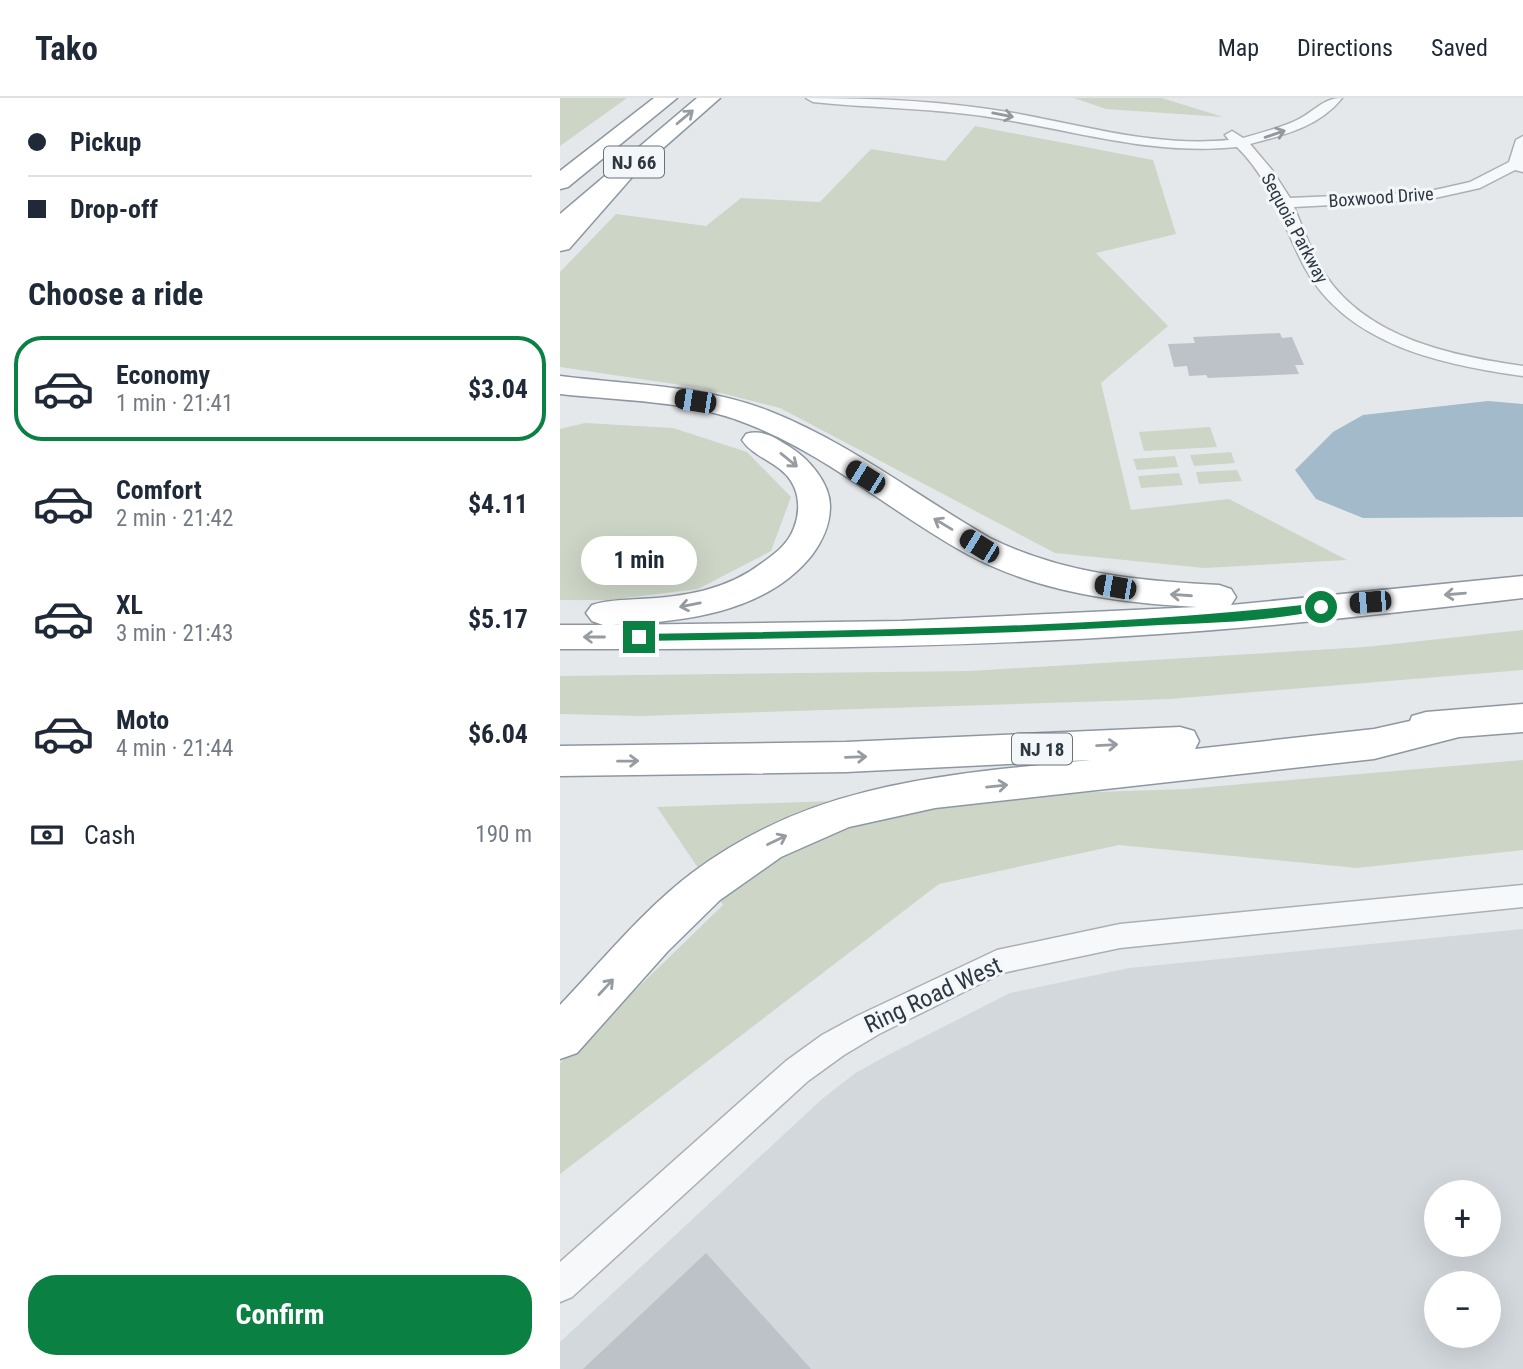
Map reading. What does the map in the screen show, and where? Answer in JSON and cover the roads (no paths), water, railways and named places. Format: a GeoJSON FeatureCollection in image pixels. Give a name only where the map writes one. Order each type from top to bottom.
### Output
{"type":"FeatureCollection","features":[{"type":"Feature","properties":{"kind":"highway","name":"NJ 66"},"geometry":{"type":"LineString","coordinates":[[560,183],[667,98]]}},
{"type":"Feature","properties":{"kind":"highway","name":"NJ 66"},"geometry":{"type":"LineString","coordinates":[[560,226],[710,98]]}},
{"type":"Feature","properties":{"kind":"highway"},"geometry":{"type":"LineString","coordinates":[[560,244],[625,171]]}},
{"type":"Feature","properties":{"kind":"highway"},"geometry":{"type":"LineString","coordinates":[[560,385],[689,400],[755,416],[797,435],[979,546],[1045,573],[1135,591],[1347,604]]}},
{"type":"Feature","properties":{"kind":"highway"},"geometry":{"type":"LineString","coordinates":[[560,414],[629,411],[680,415],[742,433],[777,450],[801,469],[814,491],[816,509],[814,523],[796,552],[780,568],[740,591],[674,608],[560,614]]}},
{"type":"Feature","properties":{"kind":"highway"},"geometry":{"type":"LineString","coordinates":[[560,637],[887,634],[1068,626],[1244,616],[1523,587]]}},
{"type":"Feature","properties":{"kind":"highway","name":"NJ 18"},"geometry":{"type":"LineString","coordinates":[[560,761],[833,757],[1022,750],[1364,726],[1450,726],[1523,718]]}},
{"type":"Feature","properties":{"kind":"highway"},"geometry":{"type":"LineString","coordinates":[[560,1038],[652,938],[705,887],[766,845],[841,813],[935,792],[1374,744],[1450,726]]}},
{"type":"Feature","properties":{"kind":"street"},"geometry":{"type":"LineString","coordinates":[[813,98],[984,112],[1138,143],[1187,147],[1234,137],[1286,115]]}},
{"type":"Feature","properties":{"kind":"street"},"geometry":{"type":"LineString","coordinates":[[1015,102],[1056,117],[1134,132],[1264,137],[1311,120],[1335,98]]}},
{"type":"Feature","properties":{"kind":"street","name":"Sequoia Parkway"},"geometry":{"type":"LineString","coordinates":[[1234,137],[1260,163],[1284,203],[1320,278],[1334,297],[1363,320],[1429,352],[1478,366],[1523,371]]}},
{"type":"Feature","properties":{"kind":"street"},"geometry":{"type":"LineString","coordinates":[[1519,166],[1523,140]]}},
{"type":"Feature","properties":{"kind":"street","name":"Boxwood Drive"},"geometry":{"type":"LineString","coordinates":[[1284,203],[1426,196],[1475,185],[1519,166]]}},
{"type":"Feature","properties":{"kind":"street","name":"Ring Road West"},"geometry":{"type":"LineString","coordinates":[[560,1285],[806,1065],[833,1045],[997,962],[1121,936],[1523,896]]}},
{"type":"Feature","properties":{"kind":"water"},"geometry":{"type":"Polygon","coordinates":[[[1488,401],[1523,404],[1523,517],[1363,518],[1316,499],[1295,470],[1333,432],[1363,415],[1488,401]]]}}]}
